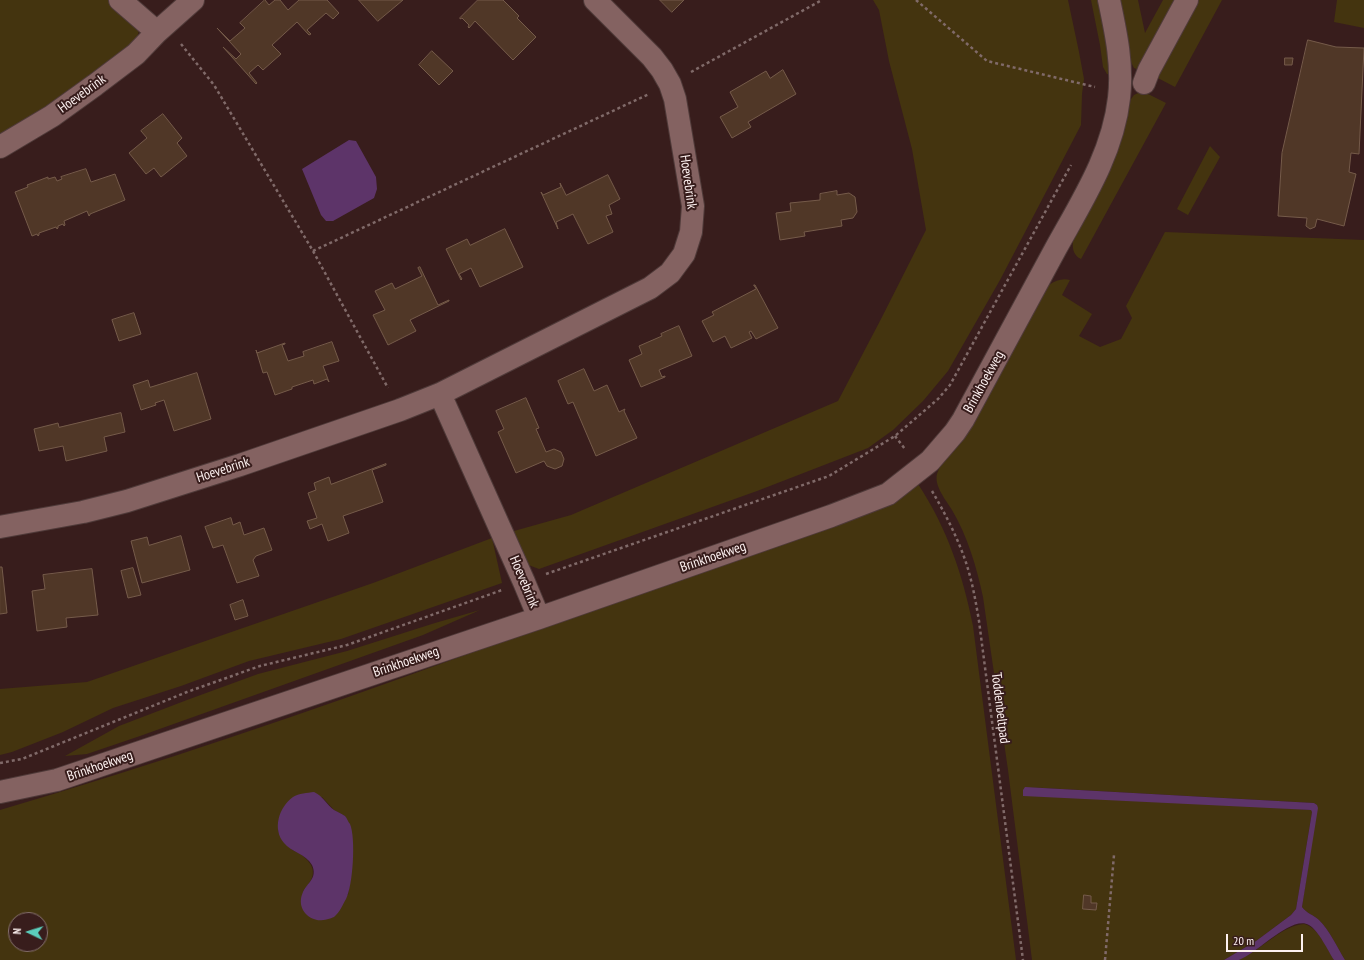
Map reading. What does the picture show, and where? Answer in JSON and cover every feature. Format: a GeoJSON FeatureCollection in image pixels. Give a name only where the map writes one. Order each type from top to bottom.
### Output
{"type":"FeatureCollection","features":[{"type":"Feature","properties":{"kind":"street"},"geometry":{"type":"LineString","coordinates":[[120,0],[161,29]]}},
{"type":"Feature","properties":{"kind":"street","name":"Hoevebrink"},"geometry":{"type":"LineString","coordinates":[[0,147],[74,101],[136,54],[161,29],[194,0]]}},
{"type":"Feature","properties":{"kind":"street","name":"Hoevebrink"},"geometry":{"type":"LineString","coordinates":[[0,527],[84,512],[127,501],[240,465],[400,410],[440,394],[650,288],[670,273],[684,254],[691,232],[694,206],[675,99],[670,84],[652,57],[595,0]]}},
{"type":"Feature","properties":{"kind":"street","name":"Brinkhoekweg"},"geometry":{"type":"LineString","coordinates":[[0,792],[57,780],[539,618],[831,516],[888,494],[920,470],[939,451],[963,420],[1102,160],[1110,140],[1116,118],[1121,81],[1119,51],[1109,0]]}},
{"type":"Feature","properties":{"kind":"street"},"geometry":{"type":"LineString","coordinates":[[1144,83],[1149,70],[1187,0]]}},
{"type":"Feature","properties":{"kind":"street","name":"Hoevebrink"},"geometry":{"type":"LineString","coordinates":[[440,394],[539,618]]}},
{"type":"Feature","properties":{"kind":"path"},"geometry":{"type":"LineString","coordinates":[[313,251],[670,84],[822,0]]}},
{"type":"Feature","properties":{"kind":"path"},"geometry":{"type":"LineString","coordinates":[[916,0],[987,61],[1097,87],[1095,94]]}},
{"type":"Feature","properties":{"kind":"path"},"geometry":{"type":"LineString","coordinates":[[161,29],[214,85],[313,251],[400,410]]}},
{"type":"Feature","properties":{"kind":"path","name":"Brinkhoekweg"},"geometry":{"type":"LineString","coordinates":[[0,763],[22,759],[187,692],[252,669],[347,645],[829,476],[895,436],[938,399],[950,385],[1072,164]]}},
{"type":"Feature","properties":{"kind":"path","name":"Toddenbeltpad"},"geometry":{"type":"LineString","coordinates":[[920,470],[950,526],[967,568],[974,592],[1023,960]]}},
{"type":"Feature","properties":{"kind":"path"},"geometry":{"type":"LineString","coordinates":[[1105,960],[1114,855]]}},
{"type":"Feature","properties":{"kind":"shaded area"},"geometry":{"type":"Polygon","coordinates":[[[0,0],[113,0],[139,30],[137,39],[91,77],[0,137],[0,0]]]}},
{"type":"Feature","properties":{"kind":"shaded area"},"geometry":{"type":"Polygon","coordinates":[[[873,0],[1068,0],[1079,52],[1084,79],[1081,125],[1000,280],[948,371],[923,401],[893,430],[868,448],[757,491],[539,569],[526,564],[514,531],[571,515],[838,401],[926,230],[912,149],[889,61],[879,10],[873,0]]]}},
{"type":"Feature","properties":{"kind":"shaded area"},"geometry":{"type":"Polygon","coordinates":[[[1091,0],[1100,0],[1112,75],[1107,74],[1103,67],[1091,0]]]}},
{"type":"Feature","properties":{"kind":"shaded area"},"geometry":{"type":"Polygon","coordinates":[[[1119,0],[1138,0],[1145,33],[1163,0],[1181,0],[1142,71],[1134,68],[1130,60],[1119,0]]]}},
{"type":"Feature","properties":{"kind":"shaded area"},"geometry":{"type":"Polygon","coordinates":[[[1195,0],[1222,0],[1175,87],[1154,76],[1195,0]]]}},
{"type":"Feature","properties":{"kind":"shaded area"},"geometry":{"type":"Polygon","coordinates":[[[1337,0],[1364,0],[1364,28],[1334,22],[1337,0]]]}},
{"type":"Feature","properties":{"kind":"shaded area"},"geometry":{"type":"Polygon","coordinates":[[[1140,92],[1148,94],[1166,103],[1081,259],[1074,252],[1073,241],[1107,177],[1124,126],[1131,99],[1134,95],[1140,92]]]}},
{"type":"Feature","properties":{"kind":"shaded area"},"geometry":{"type":"Polygon","coordinates":[[[349,140],[356,141],[376,177],[377,189],[374,198],[333,221],[326,221],[321,215],[302,169],[349,140]]]}},
{"type":"Feature","properties":{"kind":"shaded area"},"geometry":{"type":"Polygon","coordinates":[[[1210,146],[1220,157],[1188,215],[1177,209],[1210,146]]]}},
{"type":"Feature","properties":{"kind":"shaded area"},"geometry":{"type":"Polygon","coordinates":[[[1165,232],[1364,240],[1364,960],[1345,960],[1323,924],[1302,907],[1317,805],[1314,803],[1026,787],[1311,810],[1312,812],[1296,909],[1291,915],[1256,941],[1224,960],[1032,960],[1008,770],[983,597],[975,563],[967,541],[952,510],[939,488],[937,483],[937,474],[944,461],[966,434],[1049,285],[1060,280],[1070,280],[1062,295],[1092,314],[1079,336],[1100,347],[1121,339],[1132,318],[1126,306],[1165,232]]]}},
{"type":"Feature","properties":{"kind":"shaded area"},"geometry":{"type":"Polygon","coordinates":[[[918,484],[946,535],[953,552],[964,588],[973,626],[1016,960],[0,960],[0,810],[117,775],[232,737],[348,697],[577,614],[918,484]],[[322,797],[284,807],[279,819],[278,831],[287,845],[303,856],[313,870],[312,878],[303,891],[348,895],[353,846],[345,816],[334,810],[322,797]]]}},
{"type":"Feature","properties":{"kind":"shaded area"},"geometry":{"type":"Polygon","coordinates":[[[492,538],[502,583],[341,639],[249,661],[181,686],[113,708],[63,732],[12,752],[0,755],[0,689],[87,682],[373,583],[492,538]]]}},
{"type":"Feature","properties":{"kind":"shaded area"},"geometry":{"type":"Polygon","coordinates":[[[480,610],[423,635],[140,736],[87,754],[65,756],[119,726],[258,674],[347,651],[480,610]]]}},
{"type":"Feature","properties":{"kind":"shaded area"},"geometry":{"type":"Polygon","coordinates":[[[1025,787],[1314,803],[1318,808],[1302,907],[1323,924],[1345,960],[1334,960],[1323,941],[1313,928],[1302,923],[1293,925],[1284,930],[1255,951],[1239,960],[1224,960],[1256,941],[1291,915],[1296,909],[1312,812],[1311,810],[1023,796],[1023,790],[1025,787]]]}},
{"type":"Feature","properties":{"kind":"shaded area"},"geometry":{"type":"Polygon","coordinates":[[[314,792],[334,810],[346,817],[350,824],[353,840],[352,873],[346,899],[334,917],[321,920],[308,916],[301,906],[301,897],[303,892],[313,877],[314,870],[312,865],[306,858],[290,849],[284,843],[278,831],[281,812],[288,801],[303,793],[314,792]]]}},
{"type":"Feature","properties":{"kind":"shaded area"},"geometry":{"type":"Polygon","coordinates":[[[1304,924],[1314,929],[1334,960],[1239,960],[1284,930],[1304,924]]]}},
{"type":"Feature","properties":{"kind":"building"},"geometry":{"type":"Polygon","coordinates":[[[265,0],[269,5],[275,0],[280,0],[288,10],[299,0],[327,0],[339,13],[333,19],[326,13],[307,30],[311,34],[309,35],[297,22],[272,45],[281,54],[263,70],[258,65],[249,73],[257,83],[256,84],[223,47],[236,59],[241,54],[217,28],[230,41],[245,28],[240,23],[265,0]]]}},
{"type":"Feature","properties":{"kind":"building"},"geometry":{"type":"Polygon","coordinates":[[[359,0],[403,0],[378,21],[359,0]]]}},
{"type":"Feature","properties":{"kind":"building"},"geometry":{"type":"Polygon","coordinates":[[[478,0],[503,0],[519,16],[517,18],[536,37],[513,60],[475,21],[469,28],[469,25],[462,18],[460,19],[478,0]]]}},
{"type":"Feature","properties":{"kind":"building"},"geometry":{"type":"Polygon","coordinates":[[[660,0],[684,0],[672,12],[660,0]]]}},
{"type":"Feature","properties":{"kind":"building"},"geometry":{"type":"Polygon","coordinates":[[[1308,40],[1336,47],[1364,48],[1359,154],[1351,153],[1349,172],[1356,174],[1344,226],[1317,219],[1315,227],[1310,229],[1306,226],[1307,218],[1278,216],[1282,153],[1308,40]]]}},
{"type":"Feature","properties":{"kind":"building"},"geometry":{"type":"Polygon","coordinates":[[[432,51],[453,71],[439,85],[419,65],[432,51]]]}},
{"type":"Feature","properties":{"kind":"building"},"geometry":{"type":"Polygon","coordinates":[[[1285,58],[1293,58],[1292,65],[1285,65],[1285,58]]]}},
{"type":"Feature","properties":{"kind":"building"},"geometry":{"type":"Polygon","coordinates":[[[783,70],[796,94],[748,122],[751,127],[732,138],[720,117],[738,107],[730,92],[766,71],[770,78],[783,70]]]}},
{"type":"Feature","properties":{"kind":"building"},"geometry":{"type":"Polygon","coordinates":[[[163,114],[182,138],[177,143],[187,156],[161,177],[154,168],[146,174],[129,153],[147,138],[141,131],[163,114]]]}},
{"type":"Feature","properties":{"kind":"building"},"geometry":{"type":"Polygon","coordinates":[[[86,169],[91,182],[115,174],[125,200],[90,214],[89,216],[87,211],[64,221],[64,226],[63,224],[58,226],[57,229],[56,227],[39,233],[38,236],[37,234],[32,236],[15,192],[28,187],[27,185],[48,177],[48,179],[55,177],[57,181],[62,179],[61,177],[86,169]]]}},
{"type":"Feature","properties":{"kind":"building"},"geometry":{"type":"Polygon","coordinates":[[[608,175],[620,199],[609,205],[612,214],[606,216],[613,232],[588,244],[573,214],[556,222],[558,229],[541,192],[543,195],[561,187],[560,183],[566,195],[608,175]]]}},
{"type":"Feature","properties":{"kind":"building"},"geometry":{"type":"Polygon","coordinates":[[[837,191],[837,195],[849,193],[855,197],[857,212],[853,218],[841,220],[842,226],[804,232],[805,236],[780,240],[776,213],[791,211],[790,203],[820,200],[820,194],[837,191]]]}},
{"type":"Feature","properties":{"kind":"building"},"geometry":{"type":"Polygon","coordinates":[[[505,229],[523,267],[480,287],[471,268],[459,274],[462,279],[461,280],[446,249],[467,239],[470,245],[505,229]]]}},
{"type":"Feature","properties":{"kind":"building"},"geometry":{"type":"Polygon","coordinates":[[[420,267],[438,305],[449,301],[410,320],[416,331],[388,345],[373,315],[385,310],[375,291],[392,283],[395,289],[422,276],[418,268],[420,267]]]}},
{"type":"Feature","properties":{"kind":"building"},"geometry":{"type":"Polygon","coordinates":[[[754,285],[778,328],[756,339],[751,331],[749,332],[752,338],[731,348],[725,336],[713,342],[702,321],[714,315],[712,312],[756,289],[754,285]]]}},
{"type":"Feature","properties":{"kind":"building"},"geometry":{"type":"Polygon","coordinates":[[[134,313],[141,334],[119,341],[112,320],[134,313]]]}},
{"type":"Feature","properties":{"kind":"building"},"geometry":{"type":"Polygon","coordinates":[[[679,326],[692,356],[659,370],[662,377],[665,377],[641,387],[629,360],[642,354],[639,346],[662,336],[661,334],[679,326]]]}},
{"type":"Feature","properties":{"kind":"building"},"geometry":{"type":"Polygon","coordinates":[[[332,342],[339,361],[323,366],[329,382],[327,379],[314,384],[313,380],[275,395],[267,372],[263,373],[256,350],[257,353],[285,343],[282,345],[288,361],[304,356],[303,352],[332,342]]]}},
{"type":"Feature","properties":{"kind":"building"},"geometry":{"type":"Polygon","coordinates":[[[584,369],[594,391],[607,385],[619,412],[625,409],[624,411],[637,438],[596,456],[573,402],[568,404],[558,381],[584,369]]]}},
{"type":"Feature","properties":{"kind":"building"},"geometry":{"type":"Polygon","coordinates":[[[197,373],[211,419],[174,431],[164,400],[155,403],[156,405],[141,410],[133,385],[148,380],[150,387],[197,373]]]}},
{"type":"Feature","properties":{"kind":"building"},"geometry":{"type":"Polygon","coordinates":[[[526,398],[539,428],[536,429],[546,452],[554,449],[561,452],[564,459],[562,466],[555,469],[547,466],[544,461],[516,473],[498,432],[504,429],[496,411],[526,398]]]}},
{"type":"Feature","properties":{"kind":"building"},"geometry":{"type":"Polygon","coordinates":[[[121,413],[125,432],[104,437],[107,451],[66,461],[63,446],[39,451],[34,429],[58,423],[59,427],[121,413]]]}},
{"type":"Feature","properties":{"kind":"building"},"geometry":{"type":"Polygon","coordinates":[[[386,464],[372,470],[383,502],[343,516],[349,533],[328,541],[322,524],[310,529],[307,521],[317,518],[308,493],[316,490],[314,483],[329,477],[331,484],[386,464]]]}},
{"type":"Feature","properties":{"kind":"building"},"geometry":{"type":"Polygon","coordinates":[[[231,518],[233,525],[240,522],[244,535],[264,528],[272,550],[256,556],[253,560],[259,576],[237,583],[223,545],[213,548],[205,527],[231,518]]]}},
{"type":"Feature","properties":{"kind":"building"},"geometry":{"type":"Polygon","coordinates":[[[181,536],[190,570],[142,583],[131,541],[147,537],[149,545],[181,536]]]}},
{"type":"Feature","properties":{"kind":"building"},"geometry":{"type":"Polygon","coordinates":[[[0,567],[2,567],[7,613],[0,614],[0,567]]]}},
{"type":"Feature","properties":{"kind":"building"},"geometry":{"type":"Polygon","coordinates":[[[133,568],[141,595],[128,598],[121,571],[133,568]]]}},
{"type":"Feature","properties":{"kind":"building"},"geometry":{"type":"Polygon","coordinates":[[[92,569],[98,615],[66,618],[67,627],[37,631],[32,591],[45,589],[43,575],[92,569]]]}},
{"type":"Feature","properties":{"kind":"building"},"geometry":{"type":"Polygon","coordinates":[[[243,600],[248,616],[235,620],[230,605],[243,600]]]}},
{"type":"Feature","properties":{"kind":"building"},"geometry":{"type":"Polygon","coordinates":[[[1084,895],[1091,896],[1091,903],[1097,903],[1096,910],[1083,909],[1084,895]]]}}]}
